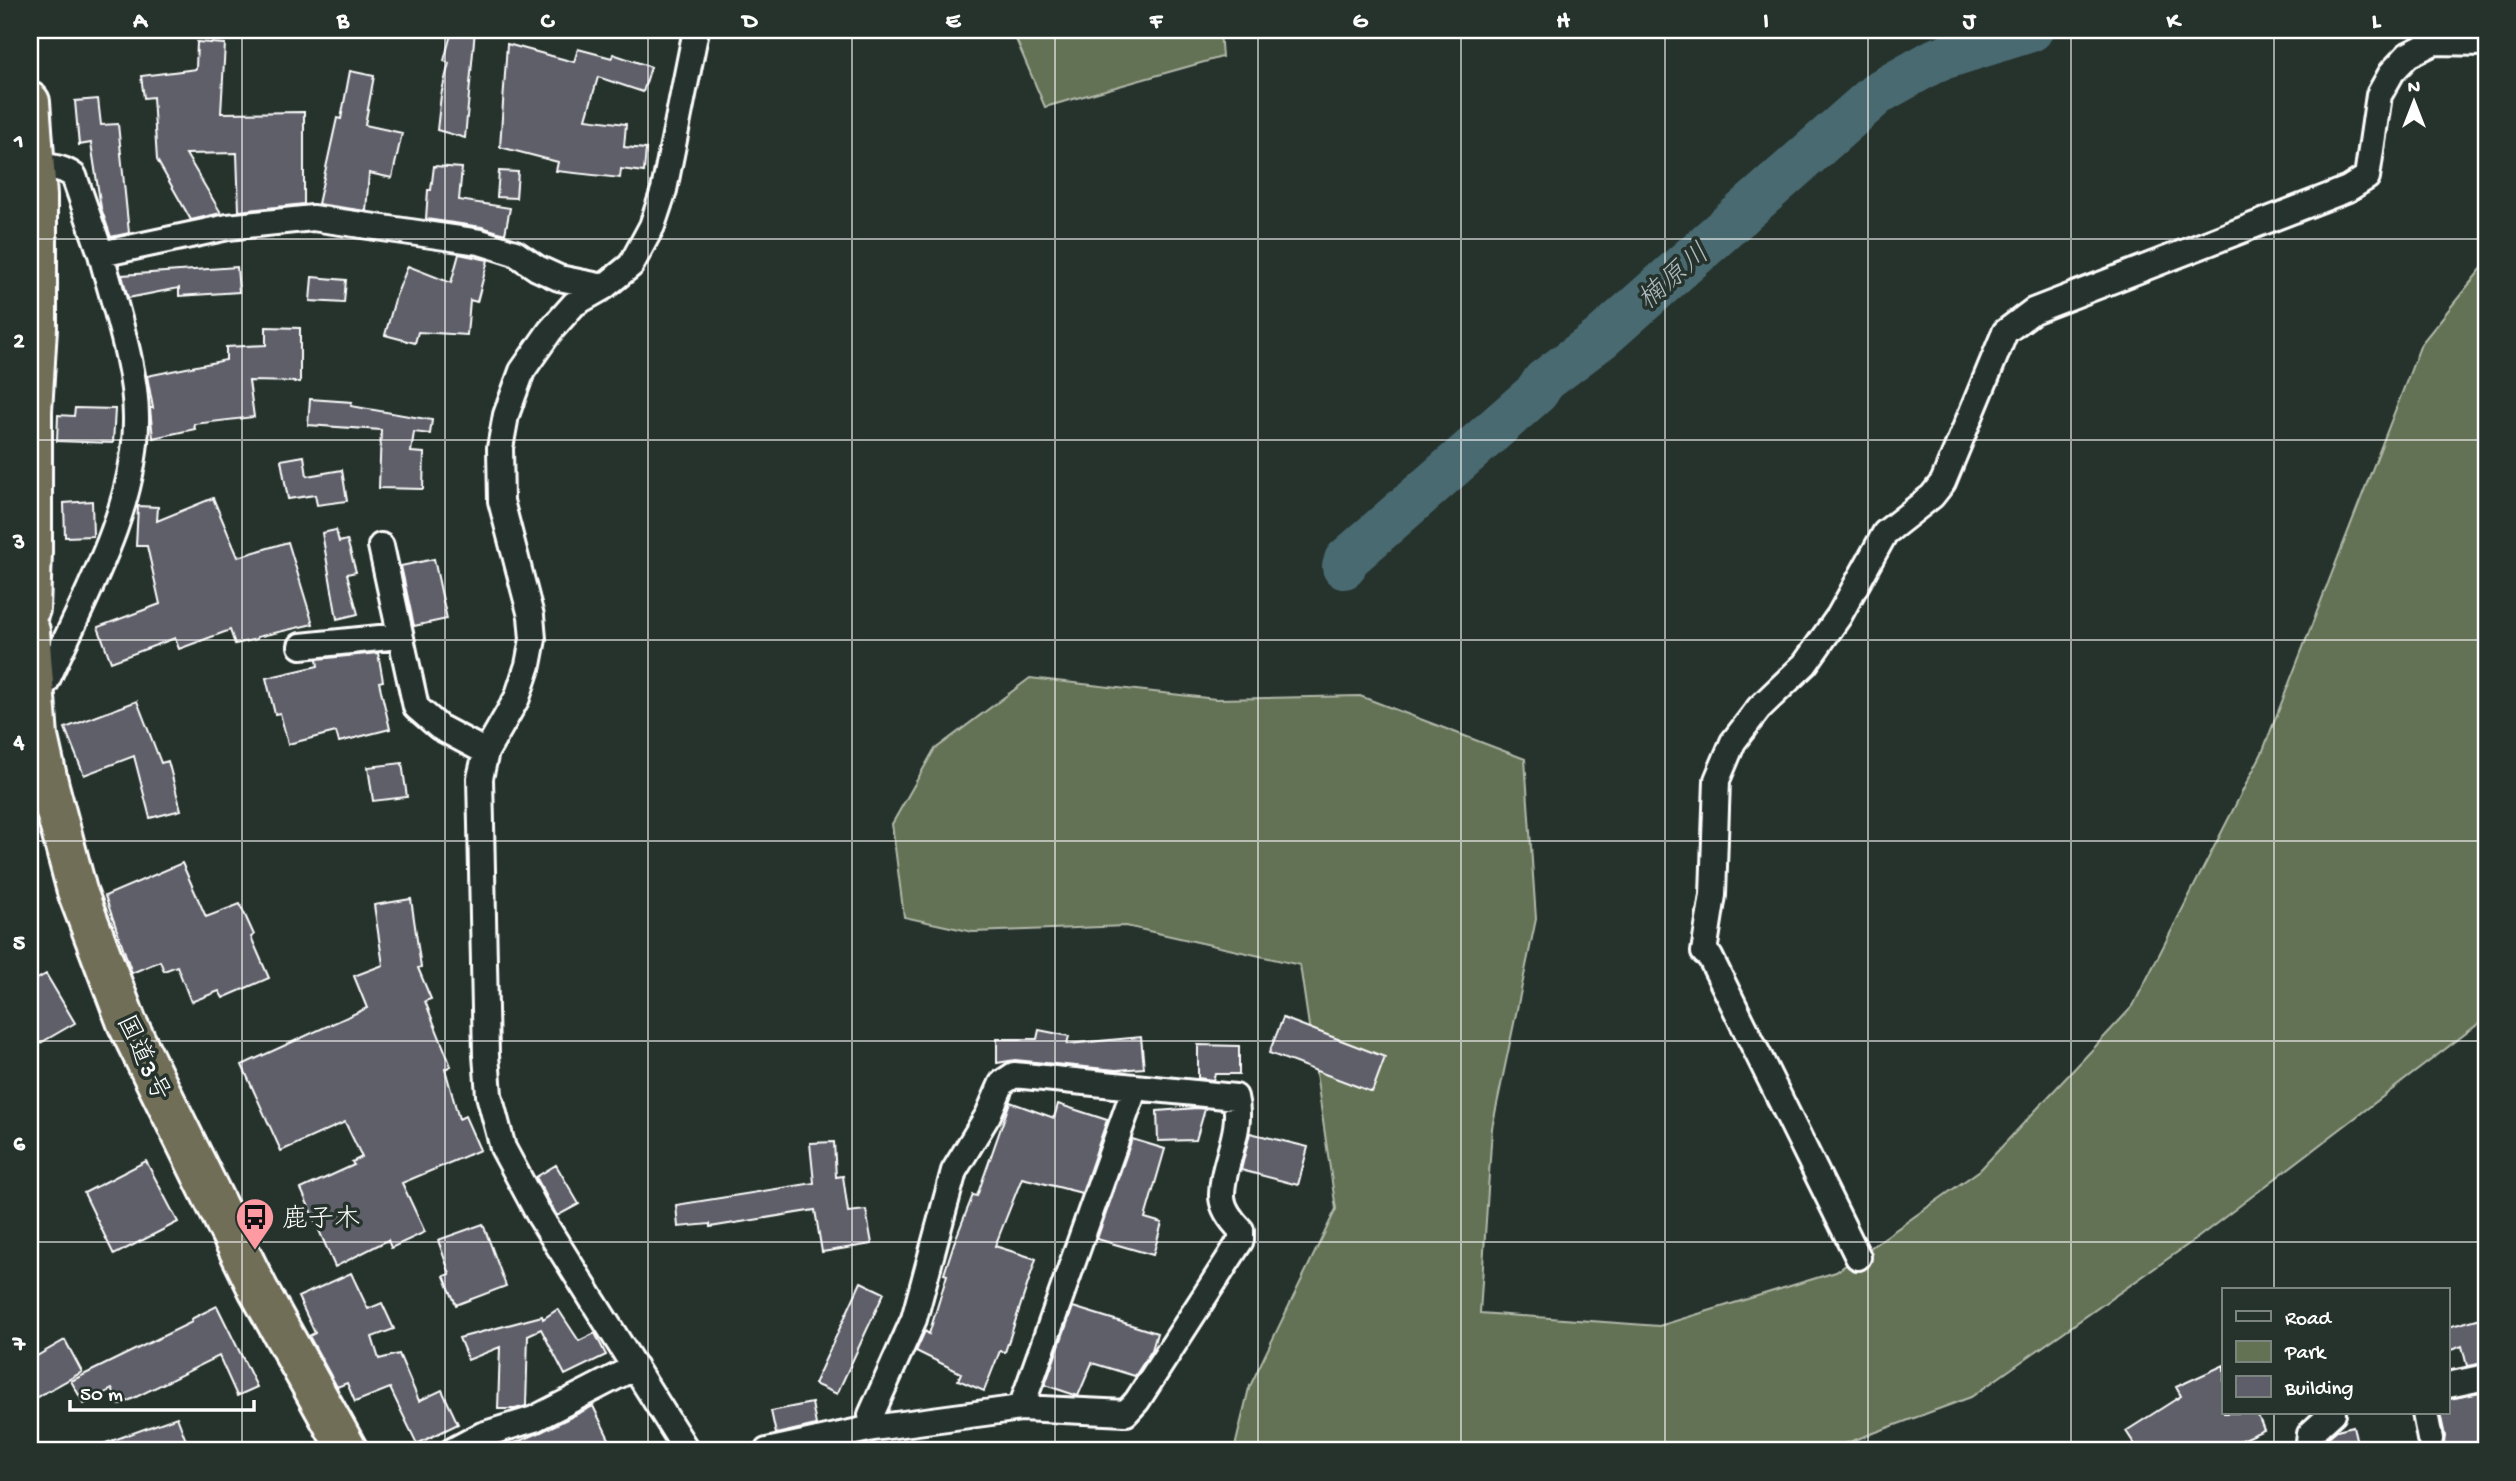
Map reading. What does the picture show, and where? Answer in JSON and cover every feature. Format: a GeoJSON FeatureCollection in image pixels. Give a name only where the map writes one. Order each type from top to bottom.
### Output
{"type":"FeatureCollection","features":[{"type":"Feature","properties":{"kind":"highway"},"geometry":{"type":"LineString","coordinates":[[30,102],[37,327],[32,411],[30,609]]}},
{"type":"Feature","properties":{"kind":"highway","name":"国道3号"},"geometry":{"type":"LineString","coordinates":[[30,631],[39,789],[127,1023],[258,1289],[348,1451]]}},
{"type":"Feature","properties":{"kind":"street"},"geometry":{"type":"LineString","coordinates":[[687,1451],[540,1215],[503,1148],[489,1095],[486,1055],[480,778],[486,752],[517,698],[533,639],[531,615],[502,501],[500,448],[506,415],[522,371],[550,331],[574,304],[604,287],[631,265],[652,226],[664,190],[696,30]]}},
{"type":"Feature","properties":{"kind":"street"},"geometry":{"type":"LineString","coordinates":[[1858,1257],[1710,957],[1704,952],[1713,895],[1717,780],[1733,742],[1759,708],[1805,664],[1839,615],[1885,533],[1932,496],[1943,482],[2005,332],[2033,311],[2348,189],[2367,177],[2379,95],[2392,72],[2409,55],[2434,41],[2486,43]]}},
{"type":"Feature","properties":{"kind":"street"},"geometry":{"type":"LineString","coordinates":[[32,168],[56,167],[67,170],[81,189],[129,363],[136,419],[132,471],[114,529],[47,682],[33,685]]}},
{"type":"Feature","properties":{"kind":"street"},"geometry":{"type":"LineString","coordinates":[[101,254],[228,227],[313,218],[480,242],[515,253],[537,268],[559,278],[604,287]]}},
{"type":"Feature","properties":{"kind":"street"},"geometry":{"type":"LineString","coordinates":[[381,546],[416,707],[439,727],[486,752]]}},
{"type":"Feature","properties":{"kind":"street"},"geometry":{"type":"LineString","coordinates":[[301,646],[399,636]]}},
{"type":"Feature","properties":{"kind":"street"},"geometry":{"type":"LineString","coordinates":[[767,1451],[873,1428],[1021,1408],[1126,1413],[1137,1401],[1241,1240],[1241,1230],[1228,1216],[1222,1198],[1239,1113],[1235,1097],[1014,1075],[1002,1083],[988,1115],[954,1171],[914,1319],[870,1415],[873,1428]]}},
{"type":"Feature","properties":{"kind":"street"},"geometry":{"type":"LineString","coordinates":[[1021,1408],[1135,1087]]}},
{"type":"Feature","properties":{"kind":"street"},"geometry":{"type":"LineString","coordinates":[[452,1451],[482,1435],[534,1419],[635,1367]]}},
{"type":"Feature","properties":{"kind":"street"},"geometry":{"type":"LineString","coordinates":[[2450,1385],[2486,1377]]}},
{"type":"Feature","properties":{"kind":"street"},"geometry":{"type":"LineString","coordinates":[[2308,1451],[2310,1434],[2332,1414]]}},
{"type":"Feature","properties":{"kind":"street"},"geometry":{"type":"LineString","coordinates":[[2425,1414],[2430,1439]]}},
{"type":"Feature","properties":{"kind":"green space"},"geometry":{"type":"Polygon","coordinates":[[[1012,30],[1220,30],[1222,57],[1045,107],[1012,30]]]}},
{"type":"Feature","properties":{"kind":"green space"},"geometry":{"type":"Polygon","coordinates":[[[2486,263],[2486,1018],[2196,1239],[1971,1397],[1825,1451],[1234,1451],[1249,1388],[1336,1209],[1300,965],[1126,926],[973,932],[904,917],[892,824],[934,750],[1030,678],[1216,699],[1360,696],[1525,759],[1536,919],[1492,1128],[1480,1313],[1659,1326],[1836,1272],[1980,1170],[2133,1006],[2262,753],[2421,344],[2486,263]]]}},
{"type":"Feature","properties":{"kind":"building"},"geometry":{"type":"Polygon","coordinates":[[[452,30],[475,30],[465,138],[437,130],[441,95],[449,63],[444,61],[452,30]]]}},
{"type":"Feature","properties":{"kind":"building"},"geometry":{"type":"Polygon","coordinates":[[[197,42],[225,44],[221,113],[304,112],[304,204],[239,211],[237,153],[186,154],[221,213],[191,220],[157,160],[153,97],[144,98],[141,76],[196,69],[197,42]]]}},
{"type":"Feature","properties":{"kind":"building"},"geometry":{"type":"Polygon","coordinates":[[[507,44],[574,62],[578,49],[612,58],[613,54],[651,67],[643,92],[598,77],[586,119],[626,124],[624,147],[646,149],[644,172],[621,169],[620,178],[556,171],[558,162],[500,147],[507,44]]]}},
{"type":"Feature","properties":{"kind":"building"},"geometry":{"type":"Polygon","coordinates":[[[350,71],[374,76],[365,125],[402,133],[392,178],[369,173],[366,211],[318,204],[337,118],[341,119],[350,71]]]}},
{"type":"Feature","properties":{"kind":"building"},"geometry":{"type":"Polygon","coordinates":[[[98,99],[101,125],[118,124],[129,233],[111,237],[101,208],[91,143],[79,145],[75,101],[98,99]]]}},
{"type":"Feature","properties":{"kind":"building"},"geometry":{"type":"Polygon","coordinates":[[[434,166],[462,168],[459,200],[510,208],[505,234],[482,227],[426,219],[428,190],[431,190],[434,166]]]}},
{"type":"Feature","properties":{"kind":"building"},"geometry":{"type":"Polygon","coordinates":[[[499,171],[518,172],[516,198],[497,197],[499,171]]]}},
{"type":"Feature","properties":{"kind":"building"},"geometry":{"type":"Polygon","coordinates":[[[459,254],[488,260],[477,302],[470,300],[467,335],[418,332],[415,343],[385,335],[408,266],[451,283],[459,254]]]}},
{"type":"Feature","properties":{"kind":"building"},"geometry":{"type":"Polygon","coordinates":[[[237,267],[239,292],[179,296],[179,288],[128,298],[122,275],[237,267]]]}},
{"type":"Feature","properties":{"kind":"building"},"geometry":{"type":"Polygon","coordinates":[[[312,277],[346,280],[344,303],[310,301],[312,277]]]}},
{"type":"Feature","properties":{"kind":"building"},"geometry":{"type":"Polygon","coordinates":[[[266,327],[300,328],[300,382],[249,381],[254,417],[194,424],[195,429],[153,438],[150,408],[153,408],[147,376],[226,360],[226,347],[266,345],[266,327]]]}},
{"type":"Feature","properties":{"kind":"building"},"geometry":{"type":"Polygon","coordinates":[[[310,399],[352,402],[351,406],[432,420],[430,434],[414,432],[411,452],[424,453],[423,489],[379,488],[381,430],[308,425],[310,399]]]}},
{"type":"Feature","properties":{"kind":"building"},"geometry":{"type":"Polygon","coordinates":[[[75,408],[115,409],[113,443],[57,441],[58,415],[74,416],[75,408]]]}},
{"type":"Feature","properties":{"kind":"building"},"geometry":{"type":"Polygon","coordinates":[[[304,456],[307,476],[342,470],[347,501],[317,505],[315,495],[288,499],[281,460],[304,456]]]}},
{"type":"Feature","properties":{"kind":"building"},"geometry":{"type":"Polygon","coordinates":[[[213,498],[238,557],[288,542],[313,624],[235,644],[230,630],[179,649],[175,638],[111,662],[98,627],[160,604],[147,546],[136,546],[138,506],[158,507],[157,521],[213,498]]]}},
{"type":"Feature","properties":{"kind":"building"},"geometry":{"type":"Polygon","coordinates":[[[92,501],[93,536],[65,537],[64,503],[92,501]]]}},
{"type":"Feature","properties":{"kind":"building"},"geometry":{"type":"Polygon","coordinates":[[[336,530],[339,542],[347,540],[356,572],[347,574],[358,614],[337,619],[322,533],[336,530]]]}},
{"type":"Feature","properties":{"kind":"building"},"geometry":{"type":"Polygon","coordinates":[[[434,559],[447,619],[414,626],[401,566],[434,559]]]}},
{"type":"Feature","properties":{"kind":"building"},"geometry":{"type":"Polygon","coordinates":[[[378,653],[383,681],[379,682],[390,729],[339,742],[336,732],[288,744],[280,713],[275,714],[266,678],[318,666],[317,659],[378,653]]]}},
{"type":"Feature","properties":{"kind":"building"},"geometry":{"type":"Polygon","coordinates":[[[137,701],[161,763],[168,761],[181,810],[150,818],[134,756],[84,775],[65,728],[137,701]]]}},
{"type":"Feature","properties":{"kind":"building"},"geometry":{"type":"Polygon","coordinates":[[[402,763],[407,797],[373,801],[368,767],[402,763]]]}},
{"type":"Feature","properties":{"kind":"building"},"geometry":{"type":"Polygon","coordinates":[[[182,863],[206,917],[240,904],[269,978],[223,998],[219,991],[191,1002],[177,966],[164,971],[160,961],[132,973],[105,896],[182,863]]]}},
{"type":"Feature","properties":{"kind":"building"},"geometry":{"type":"Polygon","coordinates":[[[411,899],[421,967],[418,968],[431,999],[425,1001],[451,1066],[445,1069],[459,1119],[465,1116],[480,1150],[402,1183],[425,1232],[391,1248],[388,1240],[335,1267],[301,1189],[354,1165],[352,1162],[362,1157],[345,1122],[281,1151],[242,1065],[367,1008],[354,976],[383,965],[374,905],[411,899]]]}},
{"type":"Feature","properties":{"kind":"building"},"geometry":{"type":"Polygon","coordinates":[[[46,974],[75,1023],[30,1049],[30,983],[46,974]]]}},
{"type":"Feature","properties":{"kind":"building"},"geometry":{"type":"Polygon","coordinates":[[[1283,1018],[1385,1057],[1372,1092],[1269,1053],[1283,1018]]]}},
{"type":"Feature","properties":{"kind":"building"},"geometry":{"type":"Polygon","coordinates":[[[1039,1030],[1069,1036],[1067,1044],[1141,1037],[1144,1068],[1116,1070],[1015,1060],[997,1063],[997,1039],[1037,1039],[1039,1030]]]}},
{"type":"Feature","properties":{"kind":"building"},"geometry":{"type":"Polygon","coordinates":[[[1198,1045],[1239,1046],[1239,1074],[1215,1074],[1213,1080],[1198,1078],[1198,1045]]]}},
{"type":"Feature","properties":{"kind":"building"},"geometry":{"type":"Polygon","coordinates":[[[1010,1102],[1054,1118],[1058,1104],[1107,1120],[1082,1193],[1022,1178],[995,1246],[1036,1259],[1005,1352],[1000,1351],[984,1391],[958,1380],[961,1373],[916,1351],[925,1331],[929,1334],[954,1243],[973,1195],[977,1196],[1010,1102]]]}},
{"type":"Feature","properties":{"kind":"building"},"geometry":{"type":"Polygon","coordinates":[[[1205,1109],[1196,1140],[1158,1141],[1157,1111],[1205,1109]]]}},
{"type":"Feature","properties":{"kind":"building"},"geometry":{"type":"Polygon","coordinates":[[[1250,1133],[1308,1147],[1298,1185],[1241,1170],[1250,1133]]]}},
{"type":"Feature","properties":{"kind":"building"},"geometry":{"type":"Polygon","coordinates":[[[1132,1139],[1165,1149],[1145,1218],[1162,1223],[1153,1255],[1097,1239],[1132,1139]]]}},
{"type":"Feature","properties":{"kind":"building"},"geometry":{"type":"Polygon","coordinates":[[[834,1142],[836,1177],[843,1176],[848,1212],[866,1210],[872,1244],[822,1252],[815,1210],[710,1227],[710,1224],[678,1227],[676,1205],[814,1183],[810,1143],[834,1142]]]}},
{"type":"Feature","properties":{"kind":"building"},"geometry":{"type":"Polygon","coordinates":[[[146,1161],[178,1222],[114,1255],[84,1193],[146,1161]]]}},
{"type":"Feature","properties":{"kind":"building"},"geometry":{"type":"Polygon","coordinates":[[[556,1165],[579,1204],[557,1216],[536,1177],[556,1165]]]}},
{"type":"Feature","properties":{"kind":"building"},"geometry":{"type":"Polygon","coordinates":[[[483,1224],[506,1286],[456,1305],[444,1276],[450,1274],[438,1240],[483,1224]]]}},
{"type":"Feature","properties":{"kind":"building"},"geometry":{"type":"Polygon","coordinates":[[[351,1273],[368,1309],[382,1303],[394,1329],[372,1337],[379,1359],[399,1354],[419,1401],[442,1390],[458,1424],[417,1444],[390,1388],[355,1402],[347,1383],[337,1387],[309,1336],[315,1333],[298,1297],[351,1273]]]}},
{"type":"Feature","properties":{"kind":"building"},"geometry":{"type":"Polygon","coordinates":[[[861,1282],[884,1293],[837,1394],[814,1384],[861,1282]]]}},
{"type":"Feature","properties":{"kind":"building"},"geometry":{"type":"Polygon","coordinates":[[[217,1306],[257,1387],[237,1396],[219,1356],[120,1405],[112,1389],[84,1404],[71,1381],[192,1322],[191,1319],[217,1306]]]}},
{"type":"Feature","properties":{"kind":"building"},"geometry":{"type":"Polygon","coordinates":[[[1073,1307],[1157,1333],[1152,1350],[1135,1376],[1092,1363],[1078,1396],[1045,1385],[1073,1307]]]}},
{"type":"Feature","properties":{"kind":"building"},"geometry":{"type":"Polygon","coordinates":[[[558,1309],[579,1341],[595,1333],[606,1355],[565,1375],[541,1329],[528,1335],[526,1406],[498,1409],[500,1347],[468,1360],[459,1338],[542,1316],[543,1319],[558,1309]]]}},
{"type":"Feature","properties":{"kind":"building"},"geometry":{"type":"Polygon","coordinates":[[[2481,1318],[2486,1337],[2486,1363],[2467,1366],[2462,1346],[2450,1350],[2450,1326],[2481,1318]]]}},
{"type":"Feature","properties":{"kind":"building"},"geometry":{"type":"Polygon","coordinates":[[[65,1340],[82,1372],[30,1401],[30,1360],[65,1340]]]}},
{"type":"Feature","properties":{"kind":"building"},"geometry":{"type":"Polygon","coordinates":[[[2222,1366],[2222,1414],[2257,1414],[2264,1430],[2216,1451],[2139,1451],[2126,1431],[2181,1396],[2176,1387],[2222,1366]]]}},
{"type":"Feature","properties":{"kind":"building"},"geometry":{"type":"Polygon","coordinates":[[[2486,1392],[2486,1451],[2443,1451],[2445,1436],[2440,1414],[2450,1414],[2450,1399],[2486,1392]]]}},
{"type":"Feature","properties":{"kind":"building"},"geometry":{"type":"Polygon","coordinates":[[[812,1403],[816,1425],[776,1434],[771,1411],[812,1403]]]}},
{"type":"Feature","properties":{"kind":"building"},"geometry":{"type":"Polygon","coordinates":[[[593,1406],[610,1441],[588,1451],[496,1451],[541,1432],[593,1406]]]}},
{"type":"Feature","properties":{"kind":"building"},"geometry":{"type":"Polygon","coordinates":[[[177,1417],[190,1451],[89,1449],[177,1417]]]}},
{"type":"Feature","properties":{"kind":"building"},"geometry":{"type":"Polygon","coordinates":[[[2353,1426],[2359,1451],[2323,1451],[2324,1441],[2337,1430],[2353,1426]]]}},
{"type":"Feature","properties":{"kind":"waterway","name":"楠原川"},"geometry":{"type":"LineString","coordinates":[[1344,567],[1346,560],[1537,392],[1544,381],[1600,339],[1879,92],[1936,60],[2031,30]]}},
{"type":"Feature","properties":{"kind":"place","name":"鹿子木"},"geometry":{"type":"Point","coordinates":[255,1251]}}]}
